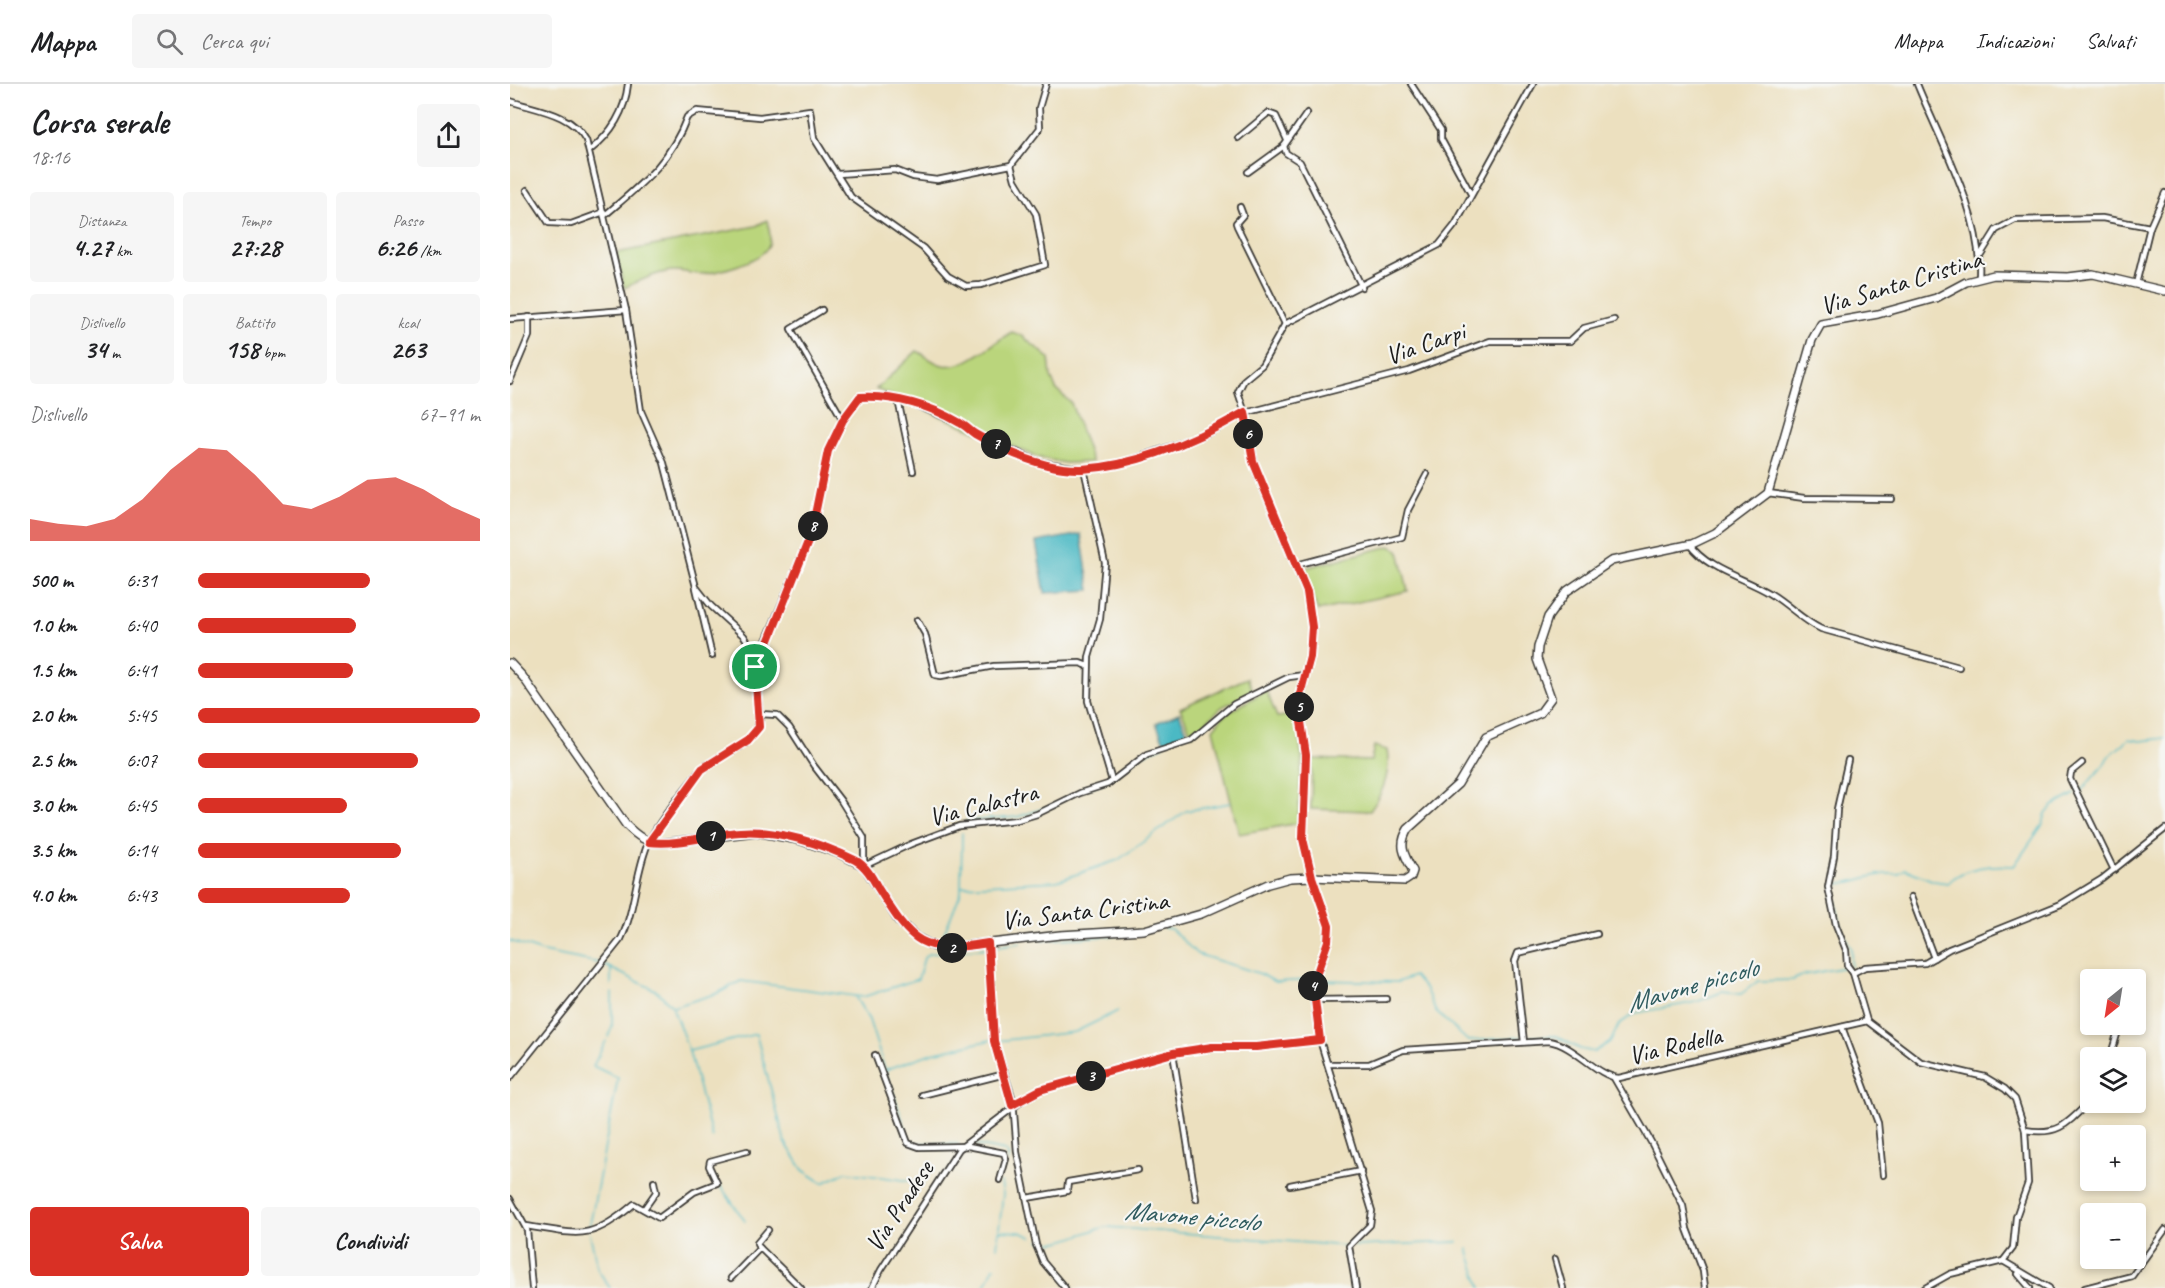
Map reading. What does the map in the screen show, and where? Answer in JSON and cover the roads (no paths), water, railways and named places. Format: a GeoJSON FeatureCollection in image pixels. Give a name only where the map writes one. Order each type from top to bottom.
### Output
{"type":"FeatureCollection","features":[{"type":"Feature","properties":{"kind":"street"},"geometry":{"type":"LineString","coordinates":[[589,151],[599,144],[618,120],[628,84]]}},
{"type":"Feature","properties":{"kind":"street"},"geometry":{"type":"LineString","coordinates":[[838,174],[895,170],[913,177],[937,180],[1011,165],[1040,128],[1039,108],[1046,84]]}},
{"type":"Feature","properties":{"kind":"street"},"geometry":{"type":"LineString","coordinates":[[1411,84],[1437,124],[1441,139],[1471,194]]}},
{"type":"Feature","properties":{"kind":"street"},"geometry":{"type":"LineString","coordinates":[[1356,1288],[1349,1245],[1370,1225],[1373,1219],[1361,1171],[1320,1040],[1313,984],[1328,941],[1329,926],[1312,877],[1303,839],[1306,755],[1298,702],[1310,657],[1312,627],[1307,592],[1256,471],[1238,387],[1262,365],[1285,324],[1297,315],[1362,287],[1439,245],[1455,225],[1533,84]]}},
{"type":"Feature","properties":{"kind":"street"},"geometry":{"type":"LineString","coordinates":[[1917,84],[1961,184],[1981,254],[1979,277]]}},
{"type":"Feature","properties":{"kind":"street"},"geometry":{"type":"LineString","coordinates":[[510,101],[572,122],[583,134],[626,310],[641,411],[664,463],[712,656]]}},
{"type":"Feature","properties":{"kind":"street"},"geometry":{"type":"LineString","coordinates":[[527,190],[549,223],[571,224],[604,214],[663,163],[678,142],[687,117],[697,111],[760,117],[796,110],[810,110],[814,138],[851,197],[923,248],[948,276],[966,286],[981,285],[1046,266],[1036,214],[1015,180],[1011,165]]}},
{"type":"Feature","properties":{"kind":"street"},"geometry":{"type":"LineString","coordinates":[[1238,138],[1268,113],[1276,116],[1287,140]]}},
{"type":"Feature","properties":{"kind":"street"},"geometry":{"type":"LineString","coordinates":[[1248,172],[1284,146],[1307,113]]}},
{"type":"Feature","properties":{"kind":"street"},"geometry":{"type":"LineString","coordinates":[[1284,146],[1287,153],[1300,162],[1362,287]]}},
{"type":"Feature","properties":{"kind":"street"},"geometry":{"type":"LineString","coordinates":[[2136,284],[2150,227],[2165,193]]}},
{"type":"Feature","properties":{"kind":"street"},"geometry":{"type":"LineString","coordinates":[[1240,207],[1243,215],[1236,223],[1237,226],[1285,324]]}},
{"type":"Feature","properties":{"kind":"street"},"geometry":{"type":"LineString","coordinates":[[1981,254],[1996,230],[2015,220],[2102,218],[2150,227]]}},
{"type":"Feature","properties":{"kind":"street","name":"Via Santa Cristina"},"geometry":{"type":"LineString","coordinates":[[864,866],[898,920],[916,937],[939,949],[1144,930],[1201,914],[1268,884],[1312,877],[1397,882],[1412,877],[1413,871],[1401,846],[1408,829],[1458,784],[1486,737],[1540,713],[1548,706],[1551,698],[1537,659],[1538,647],[1556,602],[1581,580],[1611,561],[1689,544],[1715,532],[1768,493],[1812,340],[1821,324],[1878,314],[1936,298],[1979,277],[1994,275],[2068,277],[2094,274],[2165,291]]}},
{"type":"Feature","properties":{"kind":"street"},"geometry":{"type":"LineString","coordinates":[[510,319],[626,310]]}},
{"type":"Feature","properties":{"kind":"street"},"geometry":{"type":"LineString","coordinates":[[755,667],[769,640],[811,534],[824,462],[843,420],[791,329],[822,310]]}},
{"type":"Feature","properties":{"kind":"street"},"geometry":{"type":"LineString","coordinates":[[510,381],[529,336],[529,317]]}},
{"type":"Feature","properties":{"kind":"street","name":"Via Carpi"},"geometry":{"type":"LineString","coordinates":[[843,420],[860,397],[898,400],[960,423],[976,435],[1039,462],[1084,469],[1121,464],[1208,433],[1245,412],[1409,371],[1490,341],[1570,341],[1584,328],[1614,320]]}},
{"type":"Feature","properties":{"kind":"street"},"geometry":{"type":"LineString","coordinates":[[898,400],[913,471]]}},
{"type":"Feature","properties":{"kind":"street"},"geometry":{"type":"LineString","coordinates":[[1084,469],[1105,563],[1100,619],[1088,666],[1088,701],[1112,781]]}},
{"type":"Feature","properties":{"kind":"street"},"geometry":{"type":"LineString","coordinates":[[1296,565],[1402,537],[1408,510],[1427,474]]}},
{"type":"Feature","properties":{"kind":"street"},"geometry":{"type":"LineString","coordinates":[[1768,493],[1804,498],[1892,499]]}},
{"type":"Feature","properties":{"kind":"street"},"geometry":{"type":"LineString","coordinates":[[1689,544],[1700,559],[1773,595],[1821,629],[1959,667]]}},
{"type":"Feature","properties":{"kind":"street"},"geometry":{"type":"LineString","coordinates":[[510,1078],[604,962],[626,929],[649,842],[702,769],[755,734],[759,727],[760,714],[754,676],[755,667],[750,643],[696,587]]}},
{"type":"Feature","properties":{"kind":"street"},"geometry":{"type":"LineString","coordinates":[[917,620],[925,634],[934,675],[941,676],[994,666],[1080,663],[1088,666]]}},
{"type":"Feature","properties":{"kind":"street"},"geometry":{"type":"LineString","coordinates":[[510,663],[523,677],[626,825],[649,842],[671,843],[756,832],[822,847],[864,866],[864,838],[841,801],[814,766],[789,727],[777,715],[760,714]]}},
{"type":"Feature","properties":{"kind":"street","name":"Via Calastra"},"geometry":{"type":"LineString","coordinates":[[864,866],[911,844],[959,826],[1017,820],[1037,814],[1112,781],[1147,754],[1191,740],[1234,704],[1289,676],[1304,675]]}},
{"type":"Feature","properties":{"kind":"street"},"geometry":{"type":"LineString","coordinates":[[1848,760],[1837,809],[1834,856],[1828,887],[1836,926],[1846,950],[1848,965],[1853,973],[1867,1021],[1921,1062],[1978,1075],[2005,1089],[2017,1104],[2025,1130],[2028,1183],[2016,1217],[2013,1248],[2003,1261],[1950,1274],[1925,1288]]}},
{"type":"Feature","properties":{"kind":"street"},"geometry":{"type":"LineString","coordinates":[[2082,762],[2072,772],[2070,779],[2114,870]]}},
{"type":"Feature","properties":{"kind":"street"},"geometry":{"type":"LineString","coordinates":[[1853,973],[1865,967],[1918,964],[1949,949],[2061,904],[2114,870],[2165,829]]}},
{"type":"Feature","properties":{"kind":"street"},"geometry":{"type":"LineString","coordinates":[[1911,897],[1934,958]]}},
{"type":"Feature","properties":{"kind":"street"},"geometry":{"type":"LineString","coordinates":[[1524,1042],[1515,961],[1518,953],[1597,934]]}},
{"type":"Feature","properties":{"kind":"street"},"geometry":{"type":"LineString","coordinates":[[988,943],[994,1041],[1012,1105],[1017,1152],[1026,1198],[1040,1257],[1065,1288]]}},
{"type":"Feature","properties":{"kind":"street"},"geometry":{"type":"LineString","coordinates":[[1314,1000],[1386,999]]}},
{"type":"Feature","properties":{"kind":"street","name":"Via Rodella"},"geometry":{"type":"LineString","coordinates":[[1329,1064],[1369,1064],[1403,1050],[1549,1041],[1562,1044],[1614,1078],[1867,1021]]}},
{"type":"Feature","properties":{"kind":"street"},"geometry":{"type":"LineString","coordinates":[[1842,1027],[1878,1122],[1883,1175]]}},
{"type":"Feature","properties":{"kind":"street","name":"Via Pradese"},"geometry":{"type":"LineString","coordinates":[[872,1288],[881,1270],[961,1146],[1012,1105],[1040,1090],[1173,1053],[1212,1047],[1256,1047],[1320,1040]]}},
{"type":"Feature","properties":{"kind":"street"},"geometry":{"type":"LineString","coordinates":[[1173,1053],[1196,1199]]}},
{"type":"Feature","properties":{"kind":"street","name":"Via Pradese"},"geometry":{"type":"LineString","coordinates":[[875,1055],[908,1143],[918,1147],[987,1148],[1004,1153],[1006,1159],[1000,1180]]}},
{"type":"Feature","properties":{"kind":"street"},"geometry":{"type":"LineString","coordinates":[[922,1095],[1005,1074]]}},
{"type":"Feature","properties":{"kind":"street"},"geometry":{"type":"LineString","coordinates":[[1614,1078],[1651,1142],[1683,1206],[1687,1229],[1703,1271],[1705,1288]]}},
{"type":"Feature","properties":{"kind":"street"},"geometry":{"type":"LineString","coordinates":[[2025,1130],[2040,1133],[2055,1131],[2066,1125],[2080,1111]]}},
{"type":"Feature","properties":{"kind":"street"},"geometry":{"type":"LineString","coordinates":[[526,1226],[587,1234],[615,1221],[634,1204],[659,1218],[694,1192],[717,1183],[709,1166],[710,1161],[747,1151]]}},
{"type":"Feature","properties":{"kind":"street"},"geometry":{"type":"LineString","coordinates":[[1026,1198],[1067,1191],[1068,1182],[1138,1170]]}},
{"type":"Feature","properties":{"kind":"street"},"geometry":{"type":"LineString","coordinates":[[1290,1185],[1361,1171]]}},
{"type":"Feature","properties":{"kind":"street"},"geometry":{"type":"LineString","coordinates":[[644,1209],[656,1192],[654,1182]]}},
{"type":"Feature","properties":{"kind":"street"},"geometry":{"type":"LineString","coordinates":[[510,1199],[526,1226],[532,1288]]}},
{"type":"Feature","properties":{"kind":"street"},"geometry":{"type":"LineString","coordinates":[[768,1230],[757,1243],[798,1287]]}},
{"type":"Feature","properties":{"kind":"street"},"geometry":{"type":"LineString","coordinates":[[2085,1288],[2132,1276],[2165,1230]]}},
{"type":"Feature","properties":{"kind":"street"},"geometry":{"type":"LineString","coordinates":[[731,1278],[760,1248]]}},
{"type":"Feature","properties":{"kind":"street"},"geometry":{"type":"LineString","coordinates":[[1554,1258],[1563,1288]]}},
{"type":"Feature","properties":{"kind":"street"},"geometry":{"type":"LineString","coordinates":[[2003,1261],[2033,1281],[2049,1288]]}},
{"type":"Feature","properties":{"kind":"street"},"geometry":{"type":"LineString","coordinates":[[2013,1268],[2030,1287],[2033,1281]]}},
{"type":"Feature","properties":{"kind":"water"},"geometry":{"type":"Polygon","coordinates":[[[1081,534],[1090,590],[1045,593],[1036,542],[1081,534]]]}},
{"type":"Feature","properties":{"kind":"water"},"geometry":{"type":"Polygon","coordinates":[[[1179,713],[1188,734],[1164,742],[1156,723],[1179,713]]]}},
{"type":"Feature","properties":{"kind":"waterway","name":"Mavone piccolo"},"geometry":{"type":"LineString","coordinates":[[2080,792],[2108,757],[2129,739],[2141,741],[2165,738]]}},
{"type":"Feature","properties":{"kind":"waterway"},"geometry":{"type":"LineString","coordinates":[[1113,777],[1139,756],[1163,746]]}},
{"type":"Feature","properties":{"kind":"waterway"},"geometry":{"type":"LineString","coordinates":[[1087,788],[1106,781]]}},
{"type":"Feature","properties":{"kind":"waterway","name":"Mavone piccolo"},"geometry":{"type":"LineString","coordinates":[[1837,884],[1883,874],[1898,874],[1905,869],[1934,881],[1948,883],[1970,870],[2014,866],[2043,824],[2046,813],[2053,806],[2075,794]]}},
{"type":"Feature","properties":{"kind":"waterway"},"geometry":{"type":"LineString","coordinates":[[962,886],[1057,881],[1118,860],[1186,811],[1230,803]]}},
{"type":"Feature","properties":{"kind":"waterway"},"geometry":{"type":"LineString","coordinates":[[966,821],[1017,817],[1045,808]]}},
{"type":"Feature","properties":{"kind":"waterway"},"geometry":{"type":"LineString","coordinates":[[940,943],[961,892],[962,833]]}},
{"type":"Feature","properties":{"kind":"waterway","name":"Mavone piccolo"},"geometry":{"type":"LineString","coordinates":[[1834,894],[1841,929],[1851,948],[1851,966]]}},
{"type":"Feature","properties":{"kind":"waterway","name":"Mavone piccolo"},"geometry":{"type":"LineString","coordinates":[[1164,928],[1171,929],[1197,954],[1261,974],[1275,982],[1309,980]]}},
{"type":"Feature","properties":{"kind":"waterway","name":"Mavone piccolo"},"geometry":{"type":"LineString","coordinates":[[1043,940],[1125,935]]}},
{"type":"Feature","properties":{"kind":"waterway","name":"Mavone piccolo"},"geometry":{"type":"LineString","coordinates":[[510,941],[543,952],[599,963]]}},
{"type":"Feature","properties":{"kind":"waterway","name":"Mavone piccolo"},"geometry":{"type":"LineString","coordinates":[[991,947],[1020,943]]}},
{"type":"Feature","properties":{"kind":"waterway","name":"Mavone piccolo"},"geometry":{"type":"LineString","coordinates":[[604,965],[657,991],[673,1007],[718,993],[741,981],[863,997],[918,979],[924,958],[928,954],[986,948]]}},
{"type":"Feature","properties":{"kind":"waterway","name":"Mavone piccolo"},"geometry":{"type":"LineString","coordinates":[[1527,1037],[1556,1036],[1580,1049],[1594,1052],[1611,1041],[1619,1024],[1636,1013],[1696,1002],[1722,992],[1741,994],[1758,981],[1793,980],[1804,975],[1845,967]]}},
{"type":"Feature","properties":{"kind":"waterway","name":"Mavone piccolo"},"geometry":{"type":"LineString","coordinates":[[611,968],[611,985]]}},
{"type":"Feature","properties":{"kind":"waterway","name":"Mavone piccolo"},"geometry":{"type":"LineString","coordinates":[[1317,980],[1398,982],[1414,976],[1426,990],[1436,1012],[1468,1041],[1521,1037]]}},
{"type":"Feature","properties":{"kind":"waterway","name":"Mavone piccolo"},"geometry":{"type":"LineString","coordinates":[[608,1037],[612,1027],[612,993]]}},
{"type":"Feature","properties":{"kind":"waterway","name":"Mavone piccolo"},"geometry":{"type":"LineString","coordinates":[[856,998],[869,1020],[885,1070],[932,1053],[991,1040]]}},
{"type":"Feature","properties":{"kind":"waterway","name":"Mavone piccolo"},"geometry":{"type":"LineString","coordinates":[[673,1009],[689,1051],[756,1034],[785,1142],[803,1170],[823,1183],[846,1172],[925,1183]]}},
{"type":"Feature","properties":{"kind":"waterway","name":"Mavone piccolo"},"geometry":{"type":"LineString","coordinates":[[997,1041],[1075,1032],[1118,1011]]}},
{"type":"Feature","properties":{"kind":"waterway","name":"Mavone piccolo"},"geometry":{"type":"LineString","coordinates":[[589,1230],[618,1078],[593,1066],[606,1041]]}},
{"type":"Feature","properties":{"kind":"waterway","name":"Mavone piccolo"},"geometry":{"type":"LineString","coordinates":[[689,1051],[712,1137]]}},
{"type":"Feature","properties":{"kind":"waterway","name":"Mavone piccolo"},"geometry":{"type":"LineString","coordinates":[[885,1070],[906,1130]]}},
{"type":"Feature","properties":{"kind":"waterway","name":"Mavone piccolo"},"geometry":{"type":"LineString","coordinates":[[914,1143],[958,1144]]}},
{"type":"Feature","properties":{"kind":"waterway","name":"Mavone piccolo"},"geometry":{"type":"LineString","coordinates":[[971,1144],[1005,1151],[1008,1154],[1008,1161]]}},
{"type":"Feature","properties":{"kind":"waterway","name":"Mavone piccolo"},"geometry":{"type":"LineString","coordinates":[[997,1247],[1003,1194],[1001,1183]]}},
{"type":"Feature","properties":{"kind":"waterway","name":"Mavone piccolo"},"geometry":{"type":"LineString","coordinates":[[719,1184],[745,1221]]}},
{"type":"Feature","properties":{"kind":"waterway","name":"Mavone piccolo"},"geometry":{"type":"LineString","coordinates":[[1039,1240],[1064,1241],[1107,1227],[1346,1246]]}},
{"type":"Feature","properties":{"kind":"waterway","name":"Mavone piccolo"},"geometry":{"type":"LineString","coordinates":[[999,1231],[1020,1232],[1032,1237]]}},
{"type":"Feature","properties":{"kind":"waterway","name":"Mavone piccolo"},"geometry":{"type":"LineString","coordinates":[[590,1234],[598,1270],[610,1288]]}},
{"type":"Feature","properties":{"kind":"waterway","name":"Mavone piccolo"},"geometry":{"type":"LineString","coordinates":[[1355,1246],[1458,1242]]}},
{"type":"Feature","properties":{"kind":"waterway","name":"Mavone piccolo"},"geometry":{"type":"LineString","coordinates":[[1468,1249],[1481,1288]]}},
{"type":"Feature","properties":{"kind":"waterway","name":"Mavone piccolo"},"geometry":{"type":"LineString","coordinates":[[984,1288],[994,1267]]}}]}
